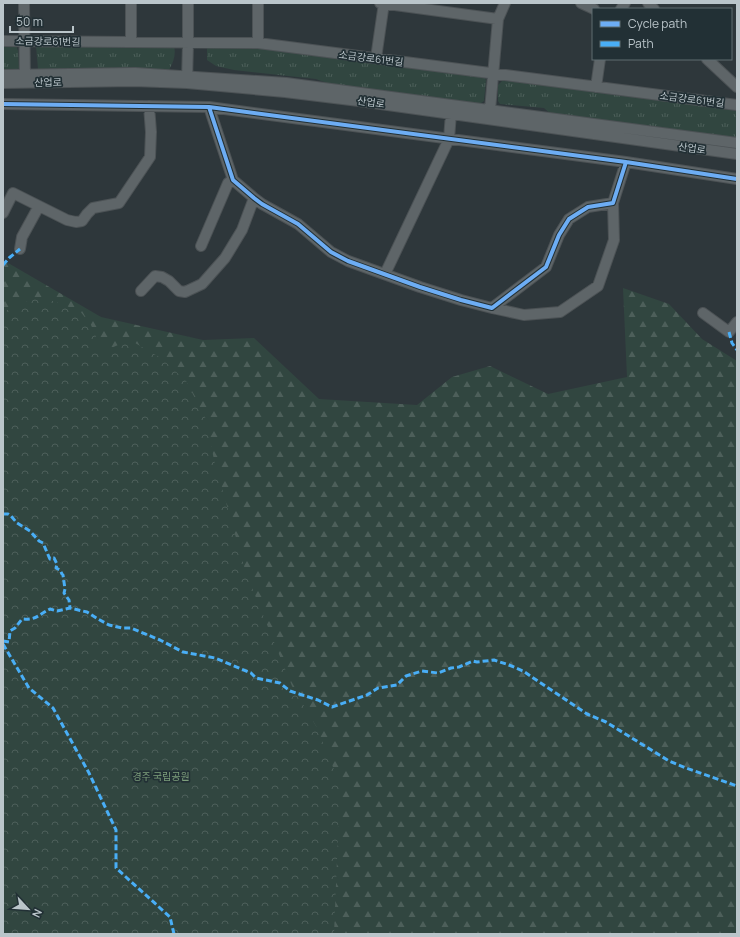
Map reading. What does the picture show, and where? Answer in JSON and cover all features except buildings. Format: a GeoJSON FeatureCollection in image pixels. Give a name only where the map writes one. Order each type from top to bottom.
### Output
{"type":"FeatureCollection","features":[{"type":"Feature","properties":{"kind":"street"},"geometry":{"type":"LineString","coordinates":[[24,3],[25,78]]}},
{"type":"Feature","properties":{"kind":"street"},"geometry":{"type":"LineString","coordinates":[[131,3],[131,42]]}},
{"type":"Feature","properties":{"kind":"street"},"geometry":{"type":"LineString","coordinates":[[187,79],[188,3]]}},
{"type":"Feature","properties":{"kind":"street"},"geometry":{"type":"LineString","coordinates":[[258,3],[258,43]]}},
{"type":"Feature","properties":{"kind":"street"},"geometry":{"type":"LineString","coordinates":[[380,3],[498,19]]}},
{"type":"Feature","properties":{"kind":"street"},"geometry":{"type":"LineString","coordinates":[[376,58],[384,3]]}},
{"type":"Feature","properties":{"kind":"street"},"geometry":{"type":"LineString","coordinates":[[490,110],[498,19],[505,3]]}},
{"type":"Feature","properties":{"kind":"street"},"geometry":{"type":"LineString","coordinates":[[581,3],[592,8]]}},
{"type":"Feature","properties":{"kind":"street","name":"소금강로61번길"},"geometry":{"type":"LineString","coordinates":[[3,41],[258,43],[737,105]]}},
{"type":"Feature","properties":{"kind":"street"},"geometry":{"type":"LineString","coordinates":[[596,87],[600,60]]}},
{"type":"Feature","properties":{"kind":"street"},"geometry":{"type":"LineString","coordinates":[[708,60],[737,88]]}},
{"type":"Feature","properties":{"kind":"street","name":"산업로"},"geometry":{"type":"LineString","coordinates":[[3,75],[25,78],[134,81],[187,79],[286,83],[737,143]]}},
{"type":"Feature","properties":{"kind":"street","name":"산업로"},"geometry":{"type":"LineString","coordinates":[[3,82],[25,78]]}},
{"type":"Feature","properties":{"kind":"street","name":"산업로"},"geometry":{"type":"LineString","coordinates":[[187,79],[359,100],[737,154]]}},
{"type":"Feature","properties":{"kind":"street"},"geometry":{"type":"LineString","coordinates":[[4,105],[209,107],[626,162],[737,179]]}},
{"type":"Feature","properties":{"kind":"street"},"geometry":{"type":"LineString","coordinates":[[3,213],[13,193],[68,220],[76,222],[82,221],[93,208],[119,203],[150,157],[151,132],[149,106]]}},
{"type":"Feature","properties":{"kind":"street"},"geometry":{"type":"LineString","coordinates":[[209,107],[233,180],[262,204],[298,224],[331,252],[348,261],[420,287],[461,300],[524,315],[560,312],[598,286],[614,240],[613,203],[626,162]]}},
{"type":"Feature","properties":{"kind":"street"},"geometry":{"type":"LineString","coordinates":[[386,274],[448,139],[451,113]]}},
{"type":"Feature","properties":{"kind":"street"},"geometry":{"type":"LineString","coordinates":[[200,246],[228,183],[233,180]]}},
{"type":"Feature","properties":{"kind":"street"},"geometry":{"type":"LineString","coordinates":[[141,291],[155,276],[162,277],[169,281],[179,291],[186,292],[202,284],[229,252],[242,230],[254,198]]}},
{"type":"Feature","properties":{"kind":"street"},"geometry":{"type":"LineString","coordinates":[[492,308],[546,267],[559,235],[569,219],[588,207],[613,203]]}},
{"type":"Feature","properties":{"kind":"street"},"geometry":{"type":"LineString","coordinates":[[20,249],[22,237],[39,206]]}},
{"type":"Feature","properties":{"kind":"street"},"geometry":{"type":"LineString","coordinates":[[702,313],[729,332],[737,322]]}},
{"type":"Feature","properties":{"kind":"green space"},"geometry":{"type":"Polygon","coordinates":[[[3,45],[16,45],[18,51],[19,68],[15,70],[3,70],[3,45]]]}},
{"type":"Feature","properties":{"kind":"green space"},"geometry":{"type":"Polygon","coordinates":[[[174,45],[174,58],[169,70],[40,72],[38,69],[36,46],[174,45]]]}},
{"type":"Feature","properties":{"kind":"green space"},"geometry":{"type":"Polygon","coordinates":[[[207,45],[257,46],[482,74],[486,80],[484,101],[477,106],[338,87],[316,79],[234,70],[216,66],[207,60],[207,45]]]}},
{"type":"Feature","properties":{"kind":"green space"},"geometry":{"type":"Polygon","coordinates":[[[504,79],[737,111],[737,139],[552,115],[544,108],[500,104],[498,101],[498,85],[504,79]]]}},
{"type":"Feature","properties":{"kind":"green space"},"geometry":{"type":"Polygon","coordinates":[[[3,260],[101,317],[203,340],[254,338],[319,399],[417,405],[452,377],[490,366],[548,394],[627,377],[623,288],[669,304],[702,339],[737,361],[737,934],[3,934],[3,260]]]}},
{"type":"Feature","properties":{"kind":"green space","name":"경주 국립공원"},"geometry":{"type":"Polygon","coordinates":[[[32,299],[53,301],[80,311],[91,325],[101,348],[111,348],[130,340],[161,358],[186,381],[206,419],[214,460],[246,573],[292,686],[316,726],[340,784],[334,934],[3,934],[3,312],[32,299]]]}},
{"type":"Feature","properties":{"kind":"marked path"},"geometry":{"type":"LineString","coordinates":[[3,265],[20,249]]}},
{"type":"Feature","properties":{"kind":"marked path"},"geometry":{"type":"LineString","coordinates":[[729,332],[732,343],[737,350]]}},
{"type":"Feature","properties":{"kind":"marked path"},"geometry":{"type":"LineString","coordinates":[[3,514],[8,514],[17,523],[30,531],[39,541],[43,543],[50,559],[54,558],[57,564],[56,568],[60,570],[63,575],[65,589],[64,593],[69,600],[70,608]]}},
{"type":"Feature","properties":{"kind":"marked path"},"geometry":{"type":"LineString","coordinates":[[3,641],[9,642],[10,631],[15,628],[22,619],[37,617],[50,609],[57,611],[70,608],[87,612],[109,625],[122,628],[131,628],[160,640],[183,652],[215,658],[251,673],[256,678],[280,683],[290,691],[318,700],[332,707],[367,695],[378,688],[397,685],[406,676],[422,671],[438,673],[473,661],[494,660],[523,671],[587,714],[606,722],[669,761],[737,786]]}},
{"type":"Feature","properties":{"kind":"marked path"},"geometry":{"type":"LineString","coordinates":[[3,644],[29,688],[53,708],[89,773],[116,830],[116,868],[170,917],[174,934]]}},
{"type":"Feature","properties":{"kind":"cycle path"},"geometry":{"type":"LineString","coordinates":[[3,104],[209,107],[626,162],[737,179]]}},
{"type":"Feature","properties":{"kind":"cycle path"},"geometry":{"type":"LineString","coordinates":[[209,107],[233,180],[262,204],[298,224],[331,252],[348,261],[420,287],[492,308],[546,267],[559,235],[569,219],[588,207],[613,203],[626,162]]}}]}
